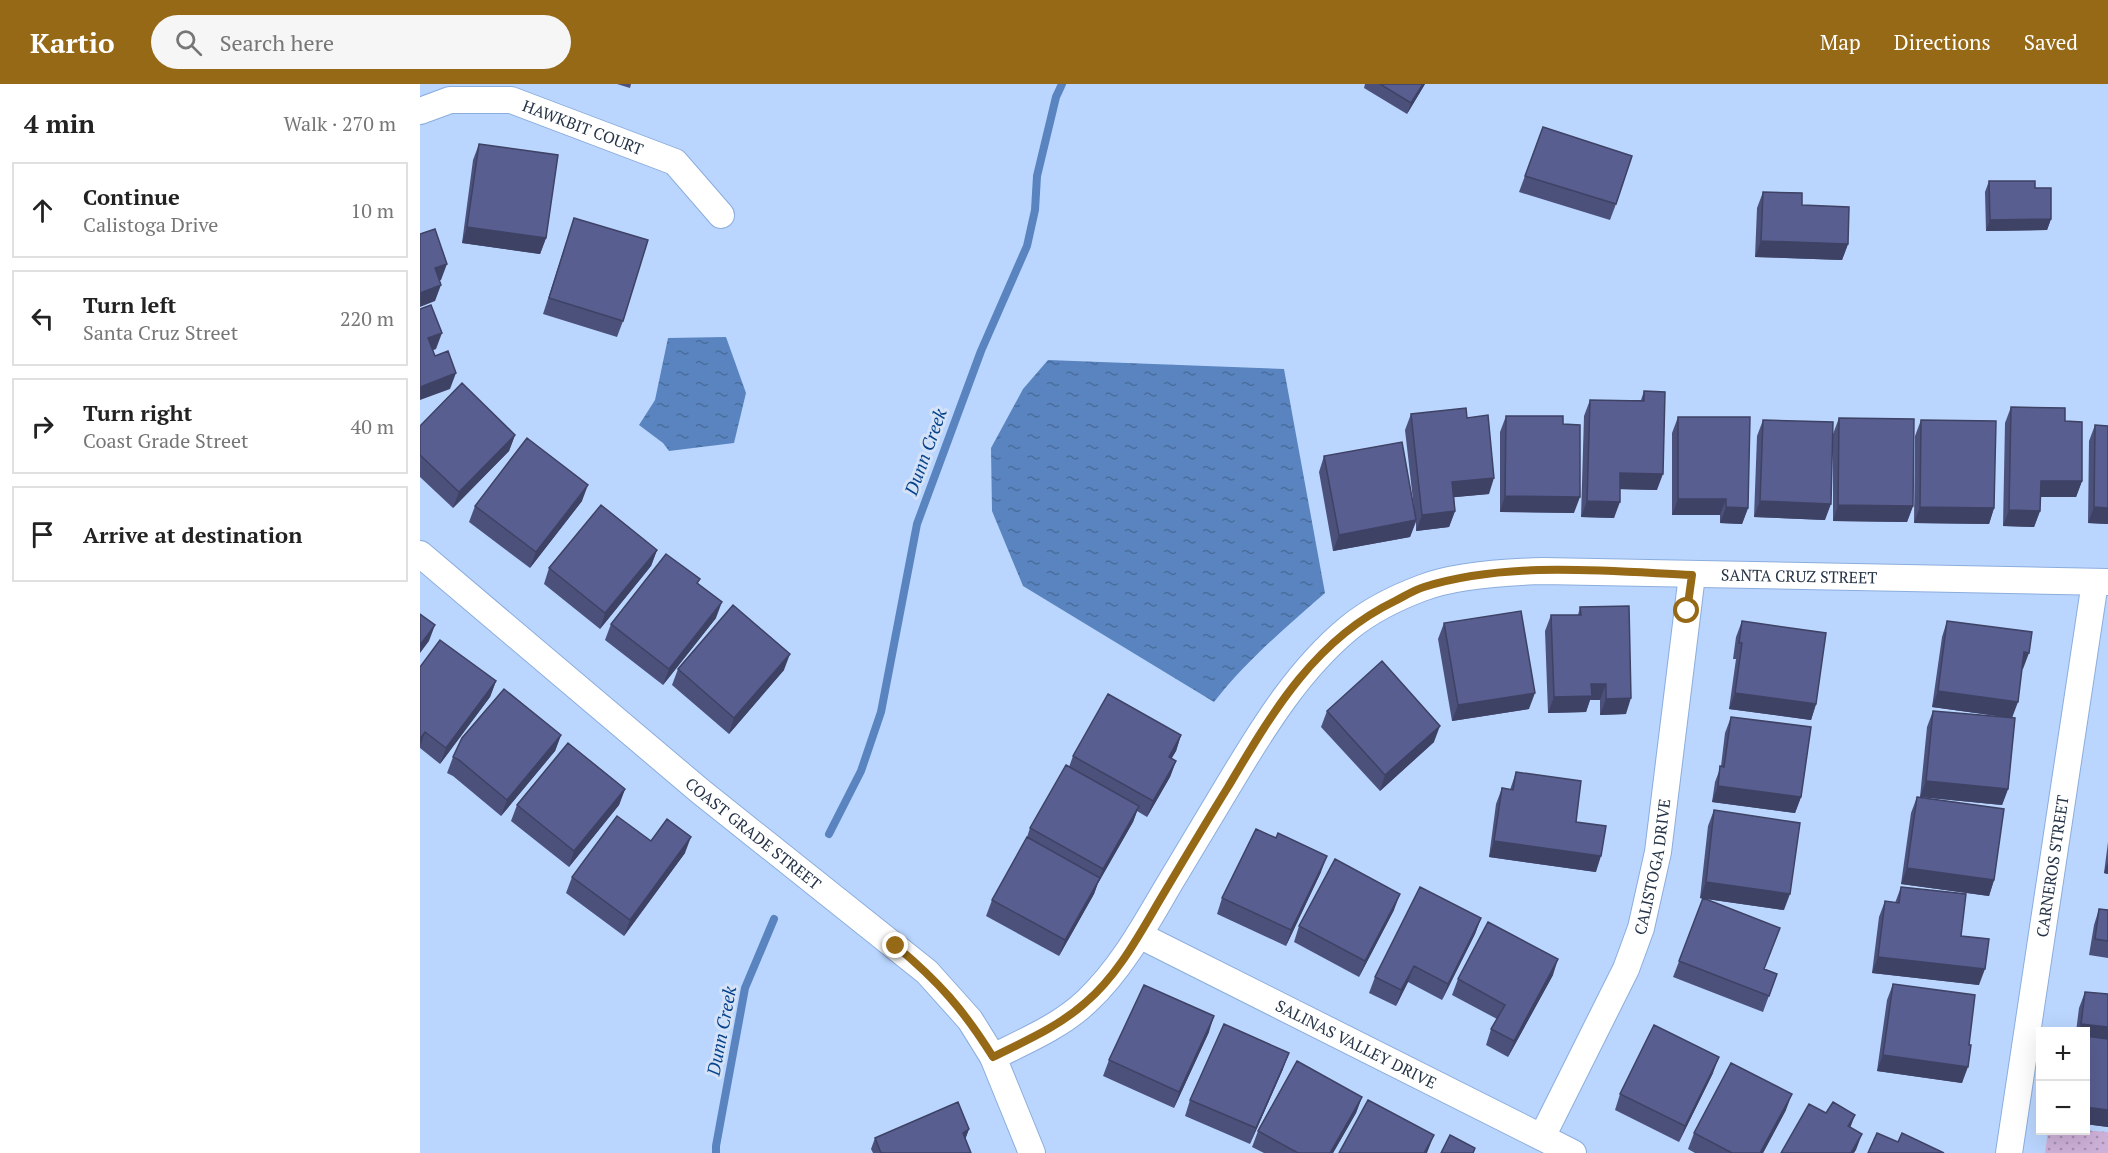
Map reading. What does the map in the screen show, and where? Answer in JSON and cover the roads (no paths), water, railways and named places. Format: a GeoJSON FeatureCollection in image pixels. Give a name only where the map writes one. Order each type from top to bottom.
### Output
{"type":"FeatureCollection","features":[{"type":"Feature","properties":{"kind":"street","name":"HAWKBIT COURT"},"geometry":{"type":"LineString","coordinates":[[420,111],[450,100],[510,100],[675,162],[721,215]]}},
{"type":"Feature","properties":{"kind":"street","name":"COAST GRADE STREET"},"geometry":{"type":"LineString","coordinates":[[420,554],[709,799],[927,972],[970,1020],[993,1057],[1032,1153]]}},
{"type":"Feature","properties":{"kind":"street","name":"SANTA CRUZ STREET"},"geometry":{"type":"LineString","coordinates":[[993,1057],[1054,1026],[1085,1003],[1109,978],[1139,935],[1281,701],[1318,657],[1351,626],[1423,587],[1503,572],[1627,572],[2102,582]]}},
{"type":"Feature","properties":{"kind":"street","name":"CALISTOGA DRIVE"},"geometry":{"type":"LineString","coordinates":[[1542,1137],[1626,969],[1647,907],[1658,852],[1692,575]]}},
{"type":"Feature","properties":{"kind":"street","name":"CARNEROS STREET"},"geometry":{"type":"LineString","coordinates":[[2009,1153],[2102,582]]}},
{"type":"Feature","properties":{"kind":"street","name":"SALINAS VALLEY DRIVE"},"geometry":{"type":"LineString","coordinates":[[1139,935],[1573,1153]]}},
{"type":"Feature","properties":{"kind":"water"},"geometry":{"type":"Polygon","coordinates":[[[726,337],[746,393],[734,443],[669,451],[663,443],[639,425],[655,400],[668,338],[726,337]]]}},
{"type":"Feature","properties":{"kind":"water"},"geometry":{"type":"Polygon","coordinates":[[[1048,360],[1284,369],[1325,593],[1253,658],[1214,702],[1023,586],[992,511],[991,448],[1023,389],[1048,360]]]}},
{"type":"Feature","properties":{"kind":"waterway","name":"Dunn Creek"},"geometry":{"type":"LineString","coordinates":[[829,834],[861,771],[881,712],[917,524],[981,351],[1027,246],[1035,210],[1037,176],[1056,97],[1062,84]]}},
{"type":"Feature","properties":{"kind":"waterway","name":"Dunn Creek"},"geometry":{"type":"LineString","coordinates":[[716,1153],[745,988],[774,919]]}}]}
